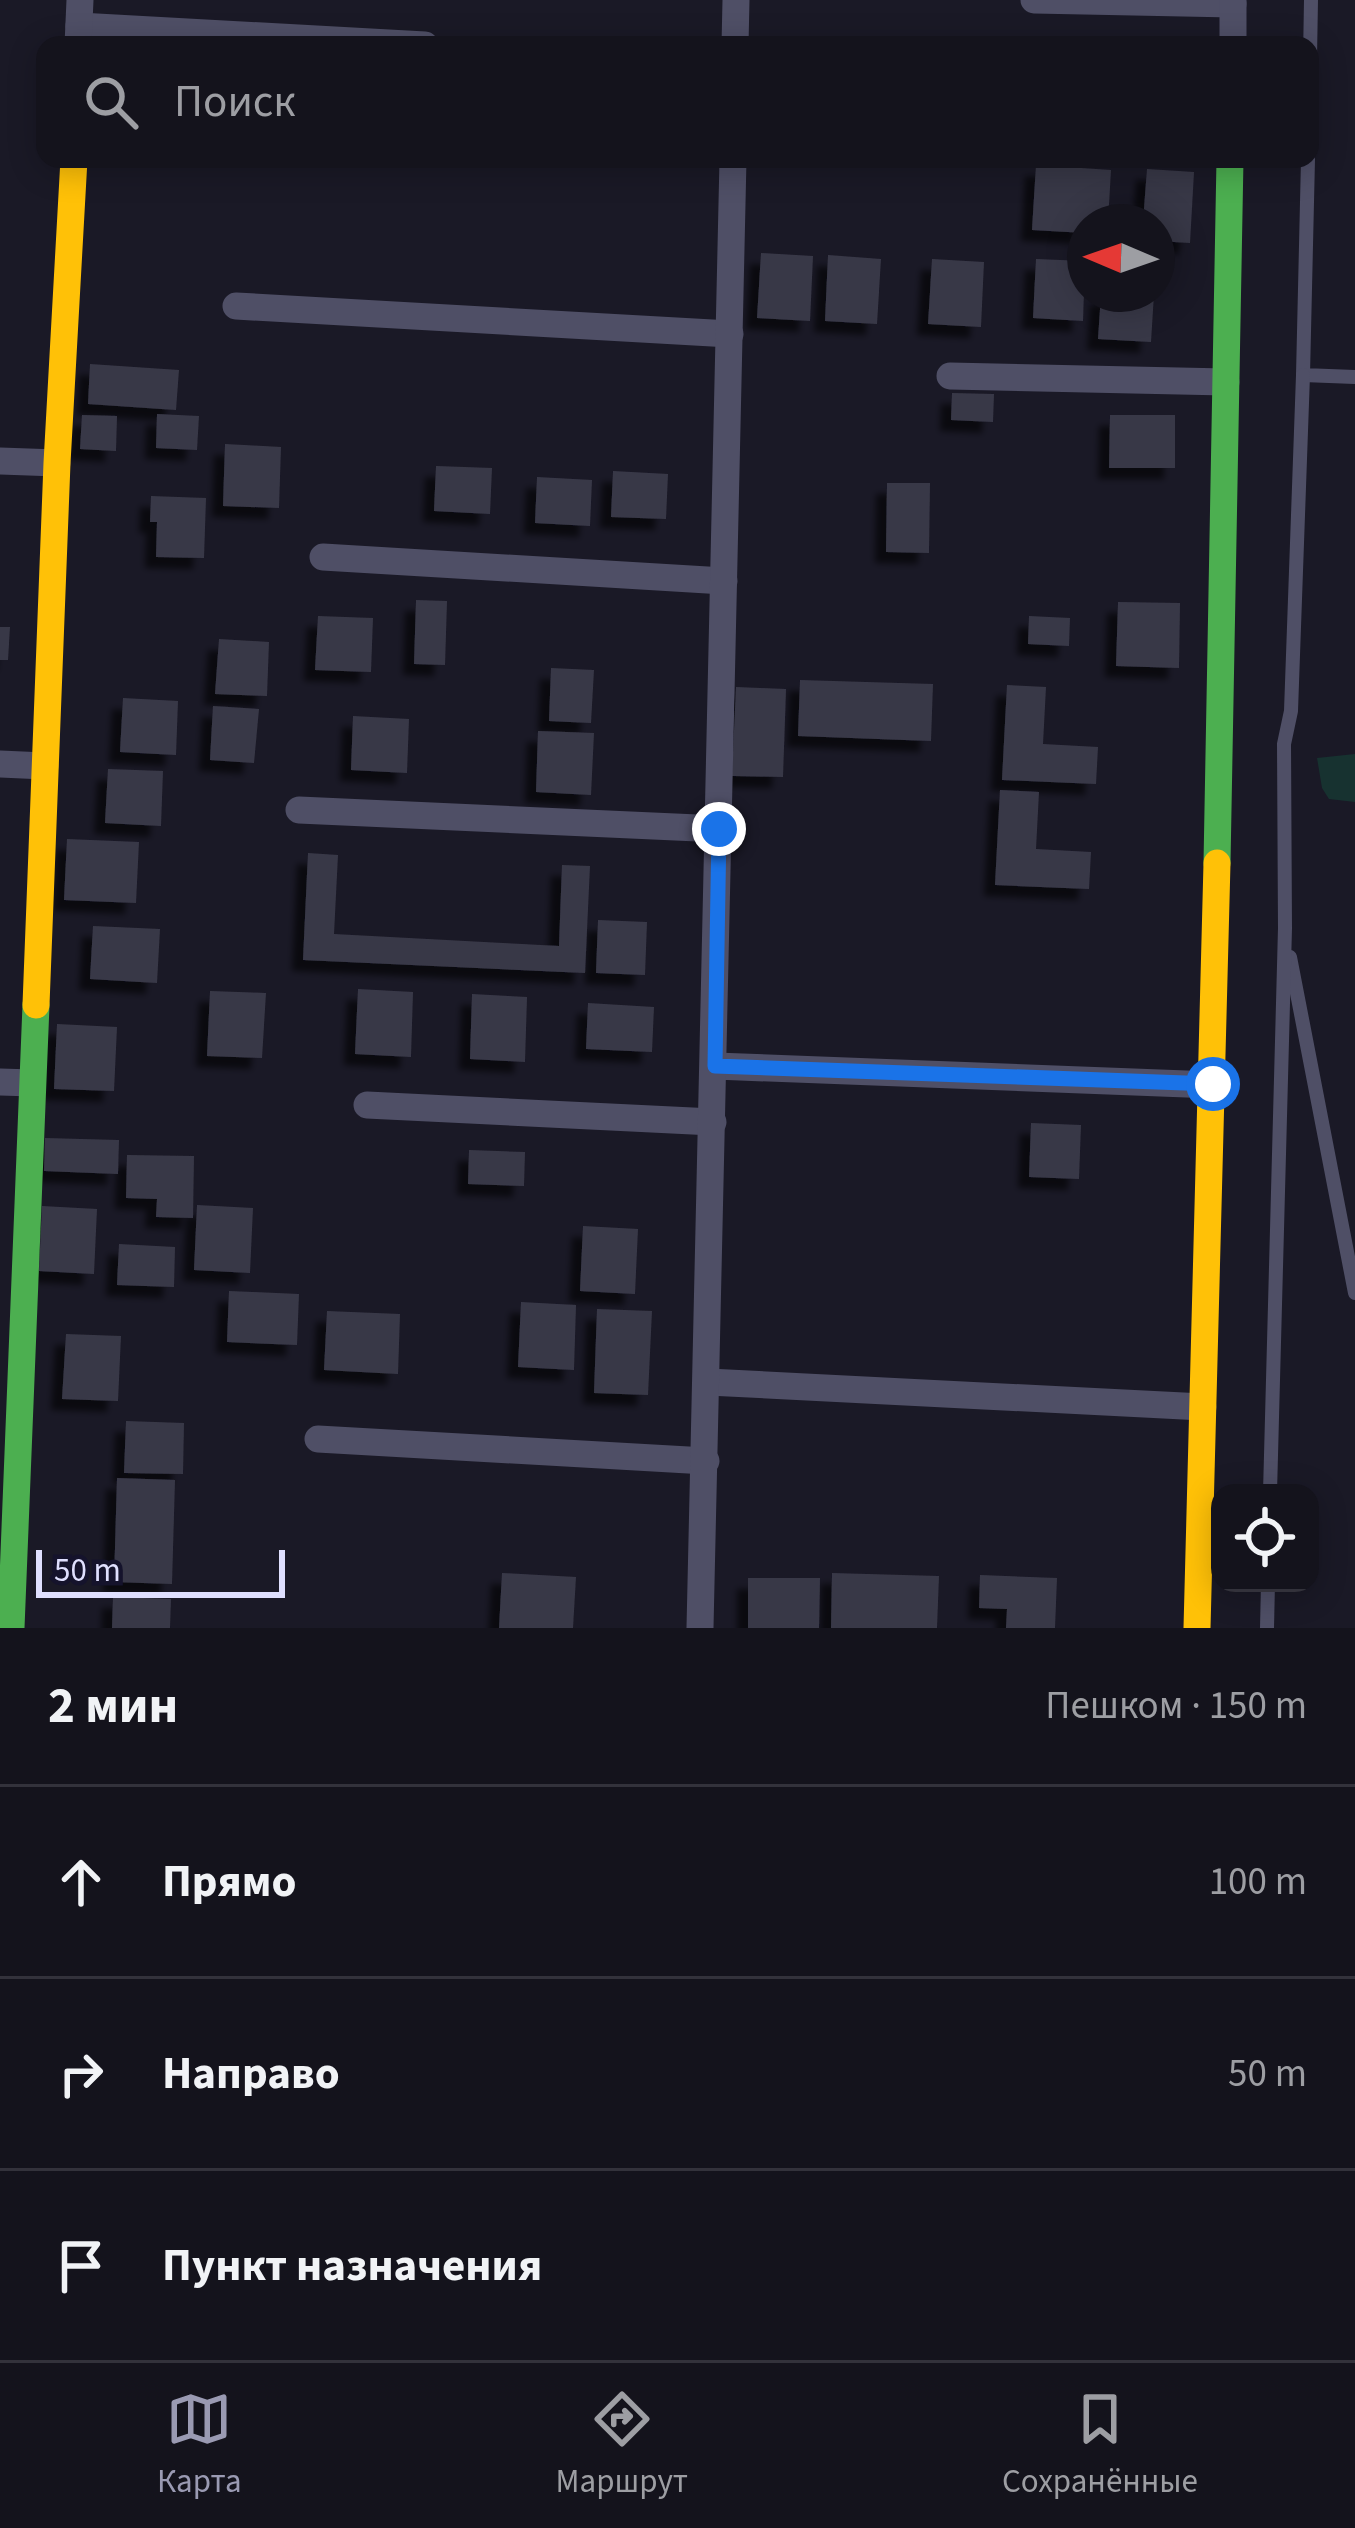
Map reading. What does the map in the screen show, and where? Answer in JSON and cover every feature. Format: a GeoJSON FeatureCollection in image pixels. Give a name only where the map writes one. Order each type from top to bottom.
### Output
{"type":"FeatureCollection","features":[{"type":"Feature","properties":{"kind":"street"},"geometry":{"type":"LineString","coordinates":[[735,36],[736,0]]}},
{"type":"Feature","properties":{"kind":"street"},"geometry":{"type":"LineString","coordinates":[[1034,0],[1233,2],[1232,36]]}},
{"type":"Feature","properties":{"kind":"street"},"geometry":{"type":"LineString","coordinates":[[79,24],[277,36]]}},
{"type":"Feature","properties":{"kind":"street"},"geometry":{"type":"LineString","coordinates":[[11,1628],[7,1570],[12,1277],[32,1083],[73,168]]}},
{"type":"Feature","properties":{"kind":"street"},"geometry":{"type":"LineString","coordinates":[[700,1628],[733,168]]}},
{"type":"Feature","properties":{"kind":"street"},"geometry":{"type":"LineString","coordinates":[[1197,1628],[1213,1084],[1230,168]]}},
{"type":"Feature","properties":{"kind":"street"},"geometry":{"type":"LineString","coordinates":[[236,306],[730,334]]}},
{"type":"Feature","properties":{"kind":"street"},"geometry":{"type":"LineString","coordinates":[[950,376],[1226,382]]}},
{"type":"Feature","properties":{"kind":"street"},"geometry":{"type":"LineString","coordinates":[[0,461],[57,463]]}},
{"type":"Feature","properties":{"kind":"street"},"geometry":{"type":"LineString","coordinates":[[323,557],[724,581]]}},
{"type":"Feature","properties":{"kind":"street"},"geometry":{"type":"LineString","coordinates":[[0,764],[45,766]]}},
{"type":"Feature","properties":{"kind":"street"},"geometry":{"type":"LineString","coordinates":[[299,810],[719,829]]}},
{"type":"Feature","properties":{"kind":"street"},"geometry":{"type":"LineString","coordinates":[[715,1066],[1213,1084]]}},
{"type":"Feature","properties":{"kind":"street"},"geometry":{"type":"LineString","coordinates":[[0,1082],[32,1083]]}},
{"type":"Feature","properties":{"kind":"street"},"geometry":{"type":"LineString","coordinates":[[368,1105],[713,1123]]}},
{"type":"Feature","properties":{"kind":"street"},"geometry":{"type":"LineString","coordinates":[[708,1382],[1203,1407]]}},
{"type":"Feature","properties":{"kind":"street"},"geometry":{"type":"LineString","coordinates":[[318,1439],[706,1461]]}},
{"type":"Feature","properties":{"kind":"lane"},"geometry":{"type":"LineString","coordinates":[[1311,36],[1312,0]]}},
{"type":"Feature","properties":{"kind":"lane"},"geometry":{"type":"LineString","coordinates":[[1270,1484],[1285,928],[1284,744],[1291,710],[1308,168]]}},
{"type":"Feature","properties":{"kind":"lane"},"geometry":{"type":"LineString","coordinates":[[1303,375],[1355,377]]}},
{"type":"Feature","properties":{"kind":"lane"},"geometry":{"type":"LineString","coordinates":[[1285,928],[1355,1293]]}},
{"type":"Feature","properties":{"kind":"lane"},"geometry":{"type":"LineString","coordinates":[[1267,1628],[1268,1592]]}},
{"type":"Feature","properties":{"kind":"green space"},"geometry":{"type":"Polygon","coordinates":[[[1355,754],[1355,802],[1329,799],[1322,788],[1317,758],[1355,754]]]}},
{"type":"Feature","properties":{"kind":"building"},"geometry":{"type":"Polygon","coordinates":[[[1036,168],[1111,170],[1109,204],[1067,204],[1067,232],[1032,230],[1036,168]]]}},
{"type":"Feature","properties":{"kind":"building"},"geometry":{"type":"Polygon","coordinates":[[[1147,169],[1194,172],[1190,243],[1175,242],[1175,204],[1144,204],[1147,169]]]}},
{"type":"Feature","properties":{"kind":"building"},"geometry":{"type":"Polygon","coordinates":[[[761,253],[813,256],[810,321],[757,318],[761,253]]]}},
{"type":"Feature","properties":{"kind":"building"},"geometry":{"type":"Polygon","coordinates":[[[828,255],[881,259],[877,324],[825,321],[828,255]]]}},
{"type":"Feature","properties":{"kind":"building"},"geometry":{"type":"Polygon","coordinates":[[[932,259],[984,262],[981,327],[928,324],[932,259]]]}},
{"type":"Feature","properties":{"kind":"building"},"geometry":{"type":"Polygon","coordinates":[[[1036,259],[1067,260],[1067,312],[1083,312],[1083,321],[1033,318],[1036,259]]]}},
{"type":"Feature","properties":{"kind":"building"},"geometry":{"type":"Polygon","coordinates":[[[1100,312],[1153,312],[1151,342],[1098,339],[1100,312]]]}},
{"type":"Feature","properties":{"kind":"building"},"geometry":{"type":"Polygon","coordinates":[[[90,364],[179,370],[176,410],[88,404],[90,364]]]}},
{"type":"Feature","properties":{"kind":"building"},"geometry":{"type":"Polygon","coordinates":[[[952,393],[994,394],[993,422],[951,420],[952,393]]]}},
{"type":"Feature","properties":{"kind":"building"},"geometry":{"type":"Polygon","coordinates":[[[157,414],[199,416],[197,450],[156,448],[157,414]]]}},
{"type":"Feature","properties":{"kind":"building"},"geometry":{"type":"Polygon","coordinates":[[[82,415],[117,416],[116,451],[80,449],[82,415]]]}},
{"type":"Feature","properties":{"kind":"building"},"geometry":{"type":"Polygon","coordinates":[[[1110,415],[1175,415],[1175,468],[1109,468],[1110,415]]]}},
{"type":"Feature","properties":{"kind":"building"},"geometry":{"type":"Polygon","coordinates":[[[225,444],[281,447],[279,508],[223,506],[225,444]]]}},
{"type":"Feature","properties":{"kind":"building"},"geometry":{"type":"Polygon","coordinates":[[[436,466],[492,468],[490,514],[434,511],[436,466]]]}},
{"type":"Feature","properties":{"kind":"building"},"geometry":{"type":"Polygon","coordinates":[[[613,471],[668,474],[666,519],[611,517],[613,471]]]}},
{"type":"Feature","properties":{"kind":"building"},"geometry":{"type":"Polygon","coordinates":[[[537,477],[592,480],[590,526],[535,523],[537,477]]]}},
{"type":"Feature","properties":{"kind":"building"},"geometry":{"type":"Polygon","coordinates":[[[887,483],[930,483],[929,553],[886,552],[887,483]]]}},
{"type":"Feature","properties":{"kind":"building"},"geometry":{"type":"Polygon","coordinates":[[[151,496],[206,498],[204,558],[156,557],[157,522],[150,522],[151,496]]]}},
{"type":"Feature","properties":{"kind":"building"},"geometry":{"type":"Polygon","coordinates":[[[416,600],[447,601],[445,665],[414,664],[416,600]]]}},
{"type":"Feature","properties":{"kind":"building"},"geometry":{"type":"Polygon","coordinates":[[[1118,602],[1180,603],[1179,668],[1116,666],[1118,602]]]}},
{"type":"Feature","properties":{"kind":"building"},"geometry":{"type":"Polygon","coordinates":[[[318,616],[373,618],[371,672],[315,670],[318,616]]]}},
{"type":"Feature","properties":{"kind":"building"},"geometry":{"type":"Polygon","coordinates":[[[1029,616],[1070,618],[1069,646],[1028,644],[1029,616]]]}},
{"type":"Feature","properties":{"kind":"building"},"geometry":{"type":"Polygon","coordinates":[[[0,627],[10,627],[8,660],[0,660],[0,627]]]}},
{"type":"Feature","properties":{"kind":"building"},"geometry":{"type":"Polygon","coordinates":[[[219,639],[269,642],[267,696],[215,694],[219,639]]]}},
{"type":"Feature","properties":{"kind":"building"},"geometry":{"type":"Polygon","coordinates":[[[551,668],[594,670],[591,723],[549,721],[551,668]]]}},
{"type":"Feature","properties":{"kind":"building"},"geometry":{"type":"Polygon","coordinates":[[[800,680],[933,684],[931,741],[798,736],[800,680]]]}},
{"type":"Feature","properties":{"kind":"building"},"geometry":{"type":"Polygon","coordinates":[[[1007,685],[1046,687],[1043,744],[1098,747],[1096,784],[1002,780],[1007,685]]]}},
{"type":"Feature","properties":{"kind":"building"},"geometry":{"type":"Polygon","coordinates":[[[736,687],[786,689],[783,777],[732,776],[736,687]]]}},
{"type":"Feature","properties":{"kind":"building"},"geometry":{"type":"Polygon","coordinates":[[[123,698],[178,701],[176,755],[120,752],[123,698]]]}},
{"type":"Feature","properties":{"kind":"building"},"geometry":{"type":"Polygon","coordinates":[[[213,706],[259,709],[254,763],[210,760],[213,706]]]}},
{"type":"Feature","properties":{"kind":"building"},"geometry":{"type":"Polygon","coordinates":[[[353,716],[409,719],[407,773],[351,770],[353,716]]]}},
{"type":"Feature","properties":{"kind":"building"},"geometry":{"type":"Polygon","coordinates":[[[538,731],[594,733],[591,795],[536,792],[538,731]]]}},
{"type":"Feature","properties":{"kind":"building"},"geometry":{"type":"Polygon","coordinates":[[[108,769],[163,771],[161,826],[105,823],[108,769]]]}},
{"type":"Feature","properties":{"kind":"building"},"geometry":{"type":"Polygon","coordinates":[[[1000,790],[1039,792],[1036,849],[1091,852],[1089,889],[995,885],[1000,790]]]}},
{"type":"Feature","properties":{"kind":"building"},"geometry":{"type":"Polygon","coordinates":[[[67,839],[139,842],[136,903],[64,900],[67,839]]]}},
{"type":"Feature","properties":{"kind":"building"},"geometry":{"type":"Polygon","coordinates":[[[308,853],[338,855],[334,934],[559,946],[562,865],[590,866],[585,973],[303,960],[308,853]]]}},
{"type":"Feature","properties":{"kind":"building"},"geometry":{"type":"Polygon","coordinates":[[[598,920],[647,922],[645,975],[596,973],[598,920]]]}},
{"type":"Feature","properties":{"kind":"building"},"geometry":{"type":"Polygon","coordinates":[[[93,926],[160,929],[157,983],[90,979],[93,926]]]}},
{"type":"Feature","properties":{"kind":"building"},"geometry":{"type":"Polygon","coordinates":[[[358,989],[413,992],[411,1057],[355,1054],[358,989]]]}},
{"type":"Feature","properties":{"kind":"building"},"geometry":{"type":"Polygon","coordinates":[[[210,991],[266,993],[262,1058],[207,1056],[210,991]]]}},
{"type":"Feature","properties":{"kind":"building"},"geometry":{"type":"Polygon","coordinates":[[[472,994],[527,997],[525,1062],[470,1059],[472,994]]]}},
{"type":"Feature","properties":{"kind":"building"},"geometry":{"type":"Polygon","coordinates":[[[588,1003],[654,1007],[652,1052],[586,1049],[588,1003]]]}},
{"type":"Feature","properties":{"kind":"building"},"geometry":{"type":"Polygon","coordinates":[[[57,1024],[117,1027],[114,1091],[54,1089],[57,1024]]]}},
{"type":"Feature","properties":{"kind":"building"},"geometry":{"type":"Polygon","coordinates":[[[1031,1123],[1081,1125],[1079,1179],[1029,1177],[1031,1123]]]}},
{"type":"Feature","properties":{"kind":"building"},"geometry":{"type":"Polygon","coordinates":[[[45,1138],[119,1140],[118,1174],[44,1171],[45,1138]]]}},
{"type":"Feature","properties":{"kind":"building"},"geometry":{"type":"Polygon","coordinates":[[[469,1150],[525,1152],[524,1186],[468,1184],[469,1150]]]}},
{"type":"Feature","properties":{"kind":"building"},"geometry":{"type":"Polygon","coordinates":[[[127,1155],[194,1156],[193,1218],[156,1217],[157,1199],[126,1198],[127,1155]]]}},
{"type":"Feature","properties":{"kind":"building"},"geometry":{"type":"Polygon","coordinates":[[[197,1205],[253,1208],[250,1273],[194,1270],[197,1205]]]}},
{"type":"Feature","properties":{"kind":"building"},"geometry":{"type":"Polygon","coordinates":[[[42,1206],[97,1209],[94,1274],[39,1271],[42,1206]]]}},
{"type":"Feature","properties":{"kind":"building"},"geometry":{"type":"Polygon","coordinates":[[[583,1226],[638,1229],[635,1294],[580,1291],[583,1226]]]}},
{"type":"Feature","properties":{"kind":"building"},"geometry":{"type":"Polygon","coordinates":[[[119,1244],[175,1247],[174,1287],[117,1285],[119,1244]]]}},
{"type":"Feature","properties":{"kind":"building"},"geometry":{"type":"Polygon","coordinates":[[[229,1291],[299,1294],[297,1345],[227,1342],[229,1291]]]}},
{"type":"Feature","properties":{"kind":"building"},"geometry":{"type":"Polygon","coordinates":[[[521,1302],[576,1305],[574,1370],[518,1367],[521,1302]]]}},
{"type":"Feature","properties":{"kind":"building"},"geometry":{"type":"Polygon","coordinates":[[[597,1309],[652,1311],[648,1395],[594,1393],[597,1309]]]}},
{"type":"Feature","properties":{"kind":"building"},"geometry":{"type":"Polygon","coordinates":[[[327,1311],[400,1314],[398,1374],[324,1370],[327,1311]]]}},
{"type":"Feature","properties":{"kind":"building"},"geometry":{"type":"Polygon","coordinates":[[[66,1334],[121,1336],[118,1401],[62,1399],[66,1334]]]}},
{"type":"Feature","properties":{"kind":"building"},"geometry":{"type":"Polygon","coordinates":[[[126,1421],[184,1423],[183,1474],[124,1473],[126,1421]]]}},
{"type":"Feature","properties":{"kind":"building"},"geometry":{"type":"Polygon","coordinates":[[[117,1478],[175,1480],[172,1584],[114,1582],[117,1478]]]}},
{"type":"Feature","properties":{"kind":"building"},"geometry":{"type":"Polygon","coordinates":[[[502,1573],[576,1577],[573,1628],[499,1628],[502,1573]]]}},
{"type":"Feature","properties":{"kind":"building"},"geometry":{"type":"Polygon","coordinates":[[[832,1573],[939,1576],[937,1628],[831,1628],[832,1573]]]}},
{"type":"Feature","properties":{"kind":"building"},"geometry":{"type":"Polygon","coordinates":[[[980,1575],[1057,1578],[1055,1628],[1006,1628],[1007,1609],[979,1608],[980,1575]]]}},
{"type":"Feature","properties":{"kind":"building"},"geometry":{"type":"Polygon","coordinates":[[[748,1578],[820,1578],[819,1628],[748,1628],[748,1578]]]}},
{"type":"Feature","properties":{"kind":"building"},"geometry":{"type":"Polygon","coordinates":[[[113,1597],[171,1599],[170,1628],[112,1628],[113,1597]]]}},
{"type":"Feature","properties":{"kind":"traffic: fast"},"geometry":{"type":"LineString","coordinates":[[1217,863],[1230,168]]}},
{"type":"Feature","properties":{"kind":"traffic: fast"},"geometry":{"type":"LineString","coordinates":[[11,1628],[36,1005]]}},
{"type":"Feature","properties":{"kind":"traffic: slow"},"geometry":{"type":"LineString","coordinates":[[36,1005],[73,168]]}},
{"type":"Feature","properties":{"kind":"traffic: slow"},"geometry":{"type":"LineString","coordinates":[[1197,1628],[1217,863]]}},
{"type":"Feature","properties":{"kind":"route"},"geometry":{"type":"LineString","coordinates":[[719,829],[715,1066],[1213,1084]]}}]}
